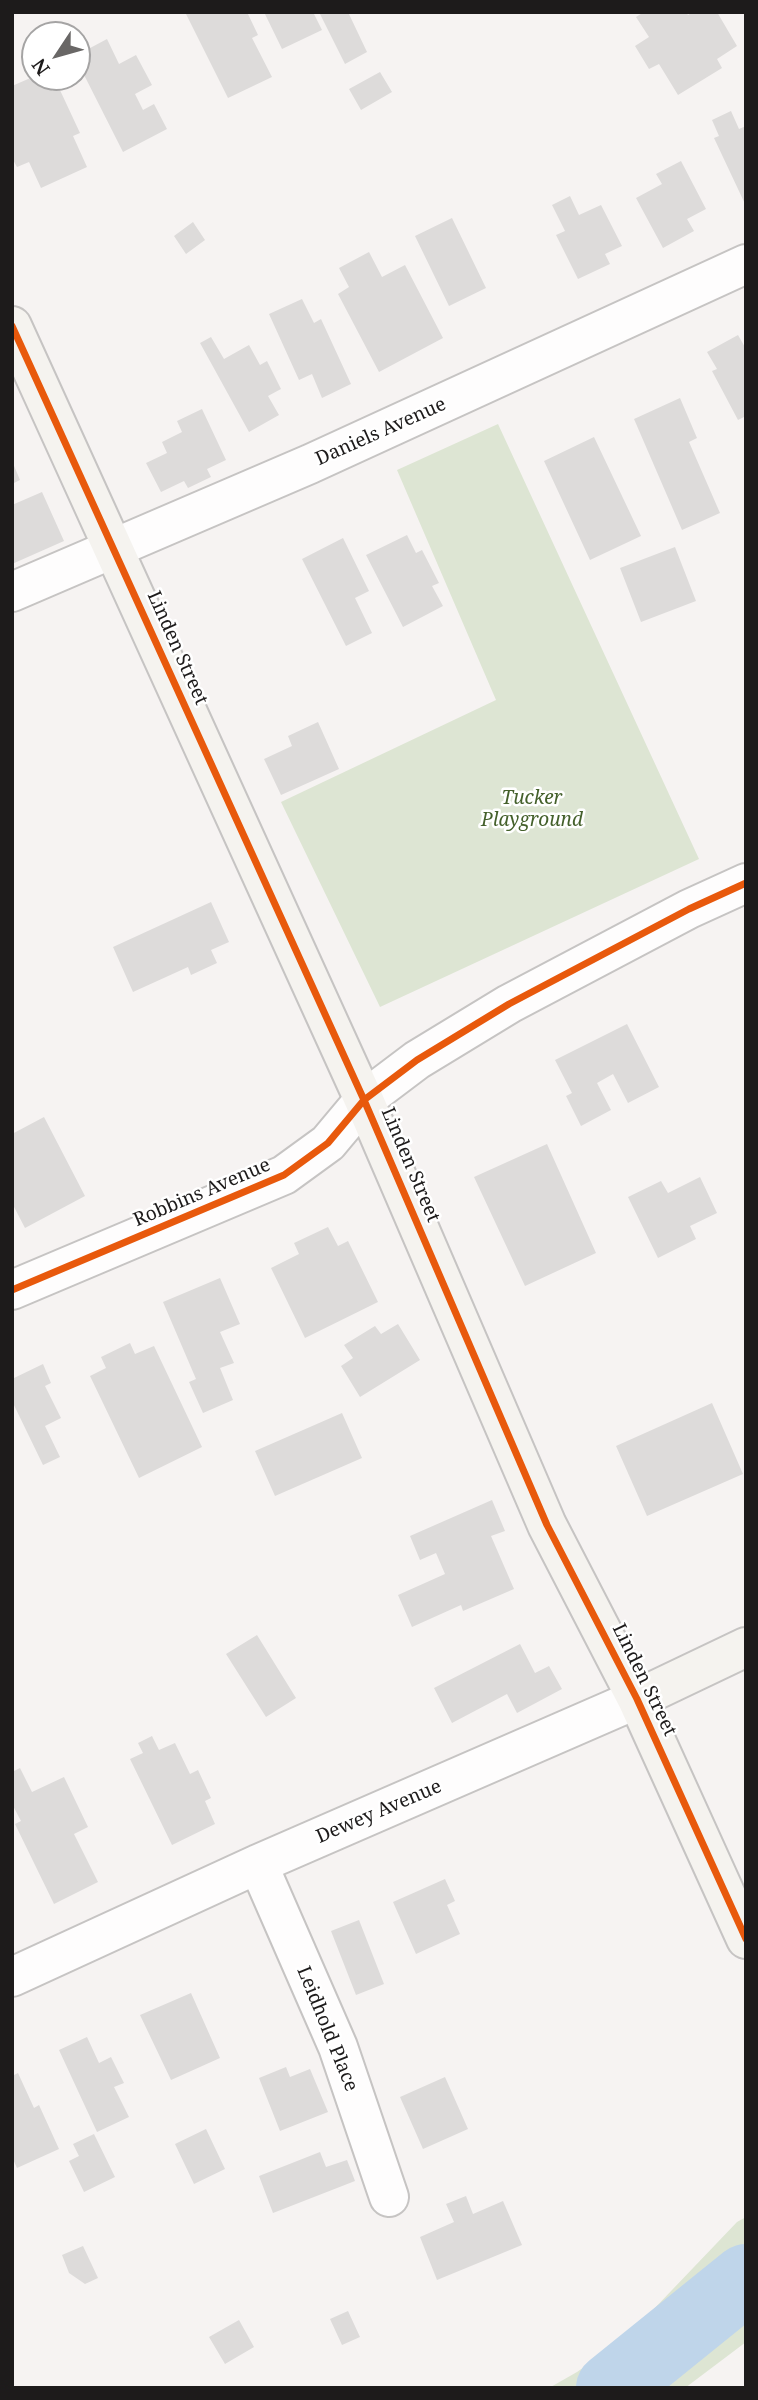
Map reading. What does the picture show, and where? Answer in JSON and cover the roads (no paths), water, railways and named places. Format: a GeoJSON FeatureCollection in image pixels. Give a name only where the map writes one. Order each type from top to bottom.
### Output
{"type":"FeatureCollection","features":[{"type":"Feature","properties":{"kind":"street","name":"Daniels Avenue"},"geometry":{"type":"LineString","coordinates":[[12,592],[361,441],[746,264]]}},
{"type":"Feature","properties":{"kind":"street","name":"Linden Street"},"geometry":{"type":"LineString","coordinates":[[12,326],[365,1100],[547,1525],[637,1699],[746,1939]]}},
{"type":"Feature","properties":{"kind":"street","name":"Robbins Avenue"},"geometry":{"type":"LineString","coordinates":[[12,1290],[284,1175],[328,1143],[365,1100],[417,1060],[509,1004],[689,909],[746,883]]}},
{"type":"Feature","properties":{"kind":"street","name":"Dewey Avenue"},"geometry":{"type":"LineString","coordinates":[[12,1977],[258,1864],[637,1699],[746,1647]]}},
{"type":"Feature","properties":{"kind":"street","name":"Leidhold Place"},"geometry":{"type":"LineString","coordinates":[[258,1864],[338,2047],[389,2197]]}},
{"type":"Feature","properties":{"kind":"waterway"},"geometry":{"type":"LineString","coordinates":[[611,2388],[746,2279]]}},
{"type":"Feature","properties":{"kind":"park label","name":"Tucker Playground"},"geometry":{"type":"Point","coordinates":[532,810]}}]}
